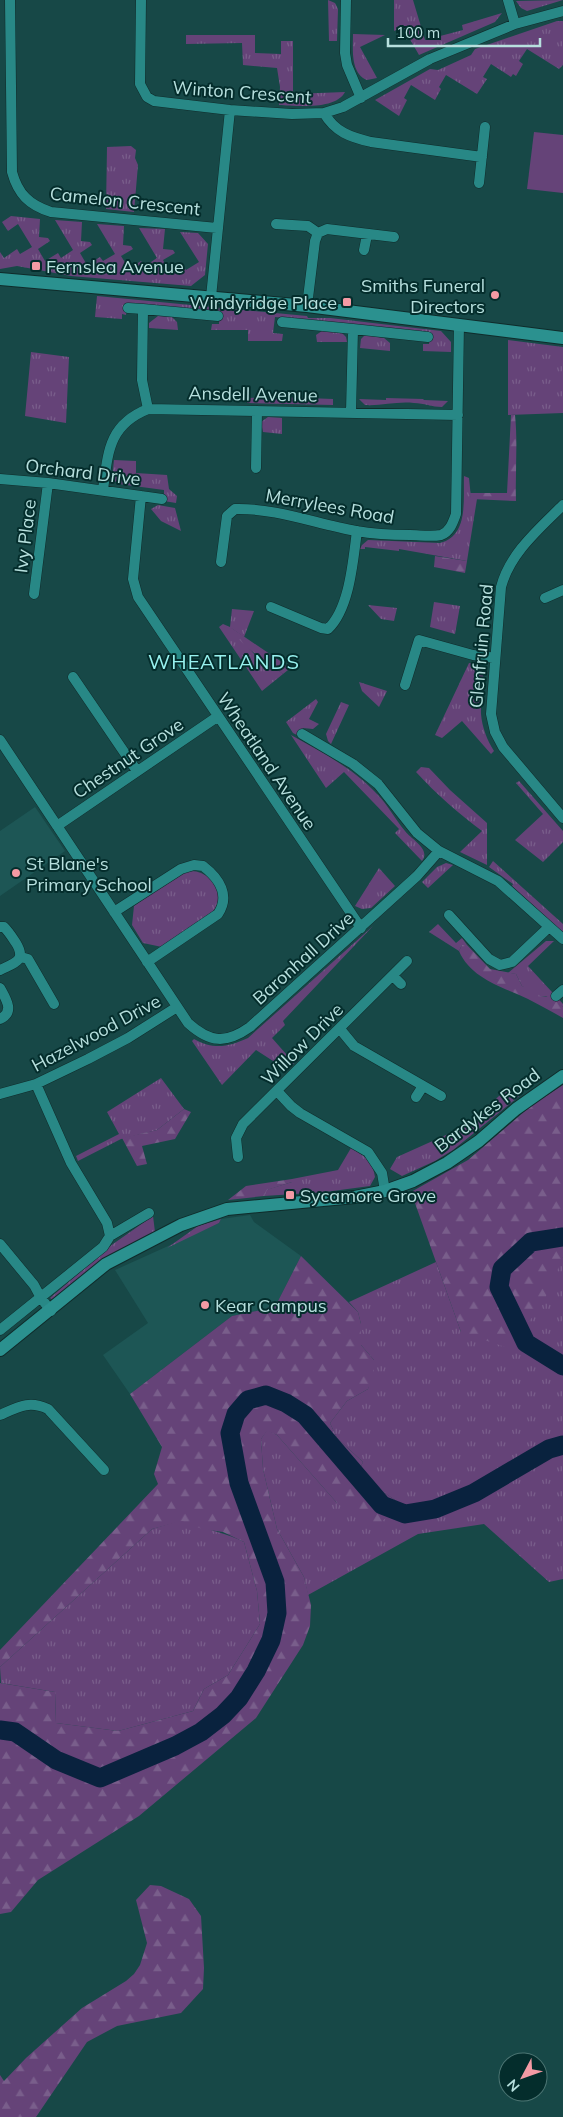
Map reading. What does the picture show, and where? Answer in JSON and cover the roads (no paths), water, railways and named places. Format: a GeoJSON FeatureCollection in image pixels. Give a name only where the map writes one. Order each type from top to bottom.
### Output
{"type":"FeatureCollection","features":[{"type":"Feature","properties":{"kind":"main road"},"geometry":{"type":"LineString","coordinates":[[0,279],[307,306],[563,338]]}},
{"type":"Feature","properties":{"kind":"main road","name":"Bardykes Road"},"geometry":{"type":"LineString","coordinates":[[0,1350],[51,1311],[106,1264],[181,1225],[227,1209],[355,1197],[385,1191],[414,1181],[447,1163],[479,1141],[529,1098],[563,1076]]}},
{"type":"Feature","properties":{"kind":"street","name":"Camelon Crescent"},"geometry":{"type":"LineString","coordinates":[[10,0],[12,172],[16,186],[24,198],[38,208],[51,212],[218,228]]}},
{"type":"Feature","properties":{"kind":"street","name":"Winton Crescent"},"geometry":{"type":"LineString","coordinates":[[141,0],[140,84],[147,97],[154,101],[230,110],[292,114],[324,113],[343,108],[430,59],[515,24],[563,11]]}},
{"type":"Feature","properties":{"kind":"street"},"geometry":{"type":"LineString","coordinates":[[346,0],[346,59],[361,98]]}},
{"type":"Feature","properties":{"kind":"street"},"geometry":{"type":"LineString","coordinates":[[508,0],[515,24]]}},
{"type":"Feature","properties":{"kind":"street"},"geometry":{"type":"LineString","coordinates":[[211,297],[230,110]]}},
{"type":"Feature","properties":{"kind":"street"},"geometry":{"type":"LineString","coordinates":[[324,113],[329,122],[341,133],[356,138],[371,142],[482,157]]}},
{"type":"Feature","properties":{"kind":"street"},"geometry":{"type":"LineString","coordinates":[[479,183],[485,126]]}},
{"type":"Feature","properties":{"kind":"street"},"geometry":{"type":"LineString","coordinates":[[276,224],[308,226],[318,233]]}},
{"type":"Feature","properties":{"kind":"street"},"geometry":{"type":"LineString","coordinates":[[307,306],[315,240],[318,233],[323,229],[394,237]]}},
{"type":"Feature","properties":{"kind":"street"},"geometry":{"type":"LineString","coordinates":[[364,250],[367,234]]}},
{"type":"Feature","properties":{"kind":"street"},"geometry":{"type":"LineString","coordinates":[[128,308],[218,316]]}},
{"type":"Feature","properties":{"kind":"street"},"geometry":{"type":"LineString","coordinates":[[143,309],[142,380],[148,409]]}},
{"type":"Feature","properties":{"kind":"street"},"geometry":{"type":"LineString","coordinates":[[282,322],[428,337]]}},
{"type":"Feature","properties":{"kind":"street","name":"Merrylees Road"},"geometry":{"type":"LineString","coordinates":[[221,562],[227,516],[235,509],[299,517],[357,532],[433,535],[447,531],[452,525],[456,514],[459,324]]}},
{"type":"Feature","properties":{"kind":"street"},"geometry":{"type":"LineString","coordinates":[[351,412],[353,329]]}},
{"type":"Feature","properties":{"kind":"street","name":"Ansdell Avenue"},"geometry":{"type":"LineString","coordinates":[[103,490],[108,453],[116,432],[125,421],[148,409],[458,415]]}},
{"type":"Feature","properties":{"kind":"street"},"geometry":{"type":"LineString","coordinates":[[256,468],[257,411]]}},
{"type":"Feature","properties":{"kind":"street","name":"Orchard Drive"},"geometry":{"type":"LineString","coordinates":[[0,479],[48,482],[162,499]]}},
{"type":"Feature","properties":{"kind":"street","name":"Ivy Place"},"geometry":{"type":"LineString","coordinates":[[34,594],[48,482]]}},
{"type":"Feature","properties":{"kind":"street","name":"Wheatland Avenue"},"geometry":{"type":"LineString","coordinates":[[141,496],[133,579],[138,597],[217,717],[361,928]]}},
{"type":"Feature","properties":{"kind":"street","name":"Glenfruin Road"},"geometry":{"type":"LineString","coordinates":[[563,505],[524,545],[504,574],[501,587],[491,714],[495,732],[503,748],[563,818]]}},
{"type":"Feature","properties":{"kind":"street"},"geometry":{"type":"LineString","coordinates":[[271,607],[321,628],[328,629],[334,624],[349,587],[357,532]]}},
{"type":"Feature","properties":{"kind":"street"},"geometry":{"type":"LineString","coordinates":[[545,598],[563,590]]}},
{"type":"Feature","properties":{"kind":"street"},"geometry":{"type":"LineString","coordinates":[[405,684],[419,640],[466,654],[495,658]]}},
{"type":"Feature","properties":{"kind":"street"},"geometry":{"type":"LineString","coordinates":[[73,678],[137,770]]}},
{"type":"Feature","properties":{"kind":"street","name":"Chestnut Grove"},"geometry":{"type":"LineString","coordinates":[[57,826],[217,717]]}},
{"type":"Feature","properties":{"kind":"street"},"geometry":{"type":"LineString","coordinates":[[302,734],[343,757],[378,784],[417,833],[440,851],[498,881],[563,939]]}},
{"type":"Feature","properties":{"kind":"street"},"geometry":{"type":"LineString","coordinates":[[0,740],[177,1008]]}},
{"type":"Feature","properties":{"kind":"street","name":"Baronhall Drive"},"geometry":{"type":"LineString","coordinates":[[177,1008],[188,1023],[207,1037],[217,1040],[228,1039],[240,1034],[418,876],[440,851]]}},
{"type":"Feature","properties":{"kind":"street"},"geometry":{"type":"LineString","coordinates":[[114,912],[188,866],[204,866],[217,880],[225,898],[223,907],[218,914],[147,962]]}},
{"type":"Feature","properties":{"kind":"street"},"geometry":{"type":"LineString","coordinates":[[449,915],[489,960],[500,965],[512,962],[549,927]]}},
{"type":"Feature","properties":{"kind":"street"},"geometry":{"type":"LineString","coordinates":[[0,927],[4,927],[9,932],[21,952],[21,957],[17,962],[0,970]]}},
{"type":"Feature","properties":{"kind":"street"},"geometry":{"type":"LineString","coordinates":[[21,957],[28,959],[54,1004]]}},
{"type":"Feature","properties":{"kind":"street","name":"Willow Drive"},"geometry":{"type":"LineString","coordinates":[[238,1157],[231,1136],[407,961]]}},
{"type":"Feature","properties":{"kind":"street"},"geometry":{"type":"LineString","coordinates":[[393,976],[401,984]]}},
{"type":"Feature","properties":{"kind":"street"},"geometry":{"type":"LineString","coordinates":[[0,988],[8,1004],[9,1011],[6,1017],[0,1019]]}},
{"type":"Feature","properties":{"kind":"street","name":"Hazelwood Drive"},"geometry":{"type":"LineString","coordinates":[[0,1094],[36,1084],[128,1038],[177,1008]]}},
{"type":"Feature","properties":{"kind":"street"},"geometry":{"type":"LineString","coordinates":[[340,1029],[354,1046],[441,1096]]}},
{"type":"Feature","properties":{"kind":"street"},"geometry":{"type":"LineString","coordinates":[[36,1084],[71,1163],[107,1223],[110,1236]]}},
{"type":"Feature","properties":{"kind":"street"},"geometry":{"type":"LineString","coordinates":[[416,1097],[423,1086]]}},
{"type":"Feature","properties":{"kind":"street"},"geometry":{"type":"LineString","coordinates":[[277,1090],[300,1113],[368,1152],[382,1173],[385,1191]]}},
{"type":"Feature","properties":{"kind":"street"},"geometry":{"type":"LineString","coordinates":[[0,1330],[103,1247],[110,1236],[149,1213]]}},
{"type":"Feature","properties":{"kind":"street"},"geometry":{"type":"LineString","coordinates":[[0,1244],[34,1284],[40,1298],[51,1311]]}},
{"type":"Feature","properties":{"kind":"street"},"geometry":{"type":"LineString","coordinates":[[0,1415],[22,1406],[37,1404],[48,1408],[104,1470]]}},
{"type":"Feature","properties":{"kind":"waterway"},"geometry":{"type":"LineString","coordinates":[[563,1237],[531,1242],[502,1269],[499,1287],[526,1343],[563,1366]]}},
{"type":"Feature","properties":{"kind":"waterway"},"geometry":{"type":"LineString","coordinates":[[0,1730],[15,1732],[56,1760],[100,1778],[175,1746],[201,1732],[223,1715],[239,1698],[256,1671],[271,1640],[277,1613],[275,1582],[239,1483],[230,1433],[236,1414],[248,1400],[266,1395],[286,1403],[305,1415],[382,1505],[405,1514],[435,1509],[474,1493],[549,1449],[563,1445]]}},
{"type":"Feature","properties":{"kind":"place","name":"Fernslea Avenue"},"geometry":{"type":"Point","coordinates":[36,266]}},
{"type":"Feature","properties":{"kind":"place","name":"Smiths Funeral Directors"},"geometry":{"type":"Point","coordinates":[495,295]}},
{"type":"Feature","properties":{"kind":"place","name":"Windyridge Place"},"geometry":{"type":"Point","coordinates":[347,302]}},
{"type":"Feature","properties":{"kind":"place","name":"St Blane's Primary School"},"geometry":{"type":"Point","coordinates":[16,873]}},
{"type":"Feature","properties":{"kind":"place","name":"Sycamore Grove"},"geometry":{"type":"Point","coordinates":[290,1195]}},
{"type":"Feature","properties":{"kind":"place","name":"Kear Campus"},"geometry":{"type":"Point","coordinates":[205,1305]}},
{"type":"Feature","properties":{"kind":"district","name":"WHEATLANDS"},"geometry":{"type":"Point","coordinates":[224,661]}}]}
